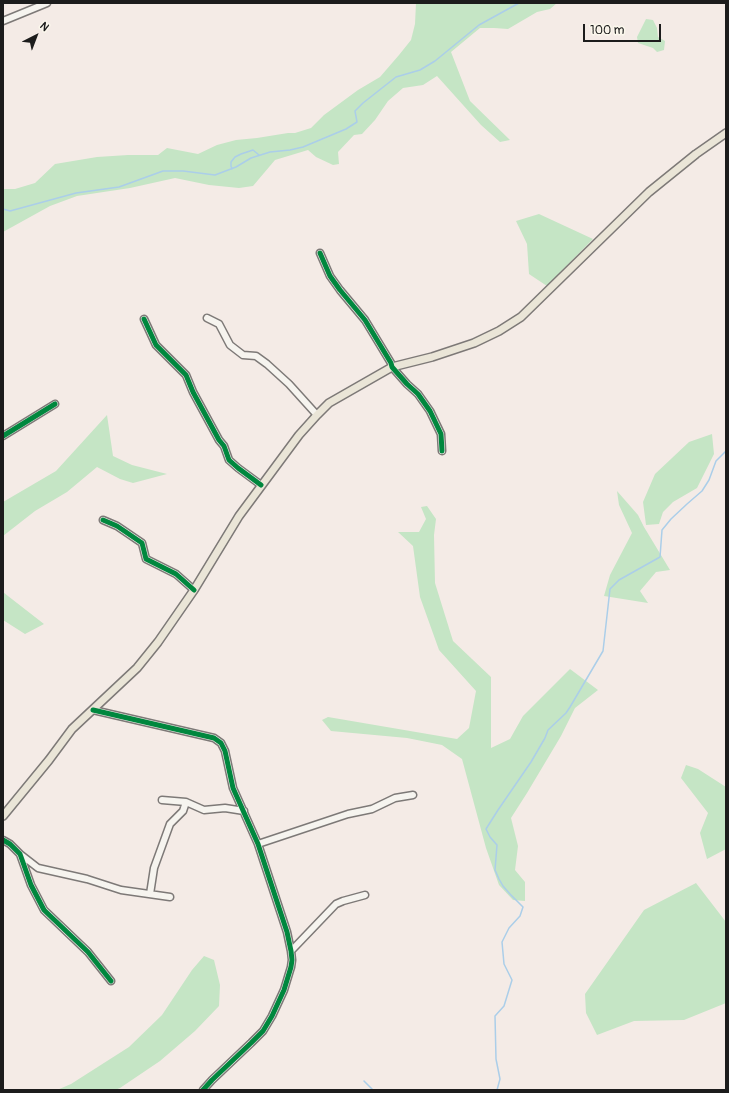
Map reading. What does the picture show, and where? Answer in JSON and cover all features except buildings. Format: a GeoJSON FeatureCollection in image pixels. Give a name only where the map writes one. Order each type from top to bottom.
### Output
{"type":"FeatureCollection","features":[{"type":"Feature","properties":{"kind":"main road"},"geometry":{"type":"LineString","coordinates":[[3,816],[49,760],[72,729],[137,668],[158,642],[194,590],[239,516],[261,485],[299,435],[329,403],[392,367],[432,357],[474,343],[499,331],[521,317],[649,192],[696,154],[726,133]]}},
{"type":"Feature","properties":{"kind":"street"},"geometry":{"type":"LineString","coordinates":[[3,21],[47,3]]}},
{"type":"Feature","properties":{"kind":"street"},"geometry":{"type":"LineString","coordinates":[[320,253],[330,276],[365,320],[392,367],[418,394],[430,411],[441,434],[442,451]]}},
{"type":"Feature","properties":{"kind":"street"},"geometry":{"type":"LineString","coordinates":[[207,318],[219,324],[230,345],[243,355],[256,356],[267,364],[289,384],[317,415]]}},
{"type":"Feature","properties":{"kind":"street"},"geometry":{"type":"LineString","coordinates":[[144,319],[156,345],[186,375],[193,392],[219,440],[224,446],[230,460],[238,468],[261,485]]}},
{"type":"Feature","properties":{"kind":"street"},"geometry":{"type":"LineString","coordinates":[[3,436],[55,404]]}},
{"type":"Feature","properties":{"kind":"street"},"geometry":{"type":"LineString","coordinates":[[102,520],[117,526],[142,543],[146,559],[176,574],[194,590]]}},
{"type":"Feature","properties":{"kind":"street"},"geometry":{"type":"LineString","coordinates":[[93,710],[214,738],[221,743],[225,751],[233,788],[258,844],[287,932],[292,960],[284,990],[272,1016],[251,1043],[203,1090]]}},
{"type":"Feature","properties":{"kind":"street"},"geometry":{"type":"LineString","coordinates":[[258,844],[348,814],[372,809],[395,798],[413,795]]}},
{"type":"Feature","properties":{"kind":"street"},"geometry":{"type":"LineString","coordinates":[[162,800],[186,802],[204,810],[225,808],[244,811]]}},
{"type":"Feature","properties":{"kind":"street"},"geometry":{"type":"LineString","coordinates":[[150,894],[154,868],[170,824],[183,811],[186,802]]}},
{"type":"Feature","properties":{"kind":"street"},"geometry":{"type":"LineString","coordinates":[[3,840],[10,844],[38,868],[87,879],[121,890],[170,897]]}},
{"type":"Feature","properties":{"kind":"street"},"geometry":{"type":"LineString","coordinates":[[20,854],[31,885],[44,910],[88,952],[111,981]]}},
{"type":"Feature","properties":{"kind":"street"},"geometry":{"type":"LineString","coordinates":[[291,952],[336,904],[365,895]]}},
{"type":"Feature","properties":{"kind":"green space"},"geometry":{"type":"Polygon","coordinates":[[[416,3],[557,3],[550,9],[537,12],[508,29],[480,28],[451,52],[470,101],[510,140],[500,142],[481,125],[437,76],[423,85],[403,88],[388,101],[375,120],[362,134],[354,135],[338,152],[339,164],[333,165],[316,157],[308,150],[275,160],[253,186],[239,188],[209,185],[175,178],[130,188],[77,196],[50,206],[3,232],[3,189],[15,189],[35,183],[55,164],[97,157],[158,155],[167,148],[198,154],[217,145],[236,140],[295,133],[311,128],[324,115],[358,90],[380,77],[399,55],[411,40],[415,24],[416,3]]]}},
{"type":"Feature","properties":{"kind":"green space"},"geometry":{"type":"Polygon","coordinates":[[[646,19],[653,20],[657,28],[658,37],[665,41],[664,50],[657,52],[653,48],[638,43],[637,37],[646,19]]]}},
{"type":"Feature","properties":{"kind":"green space"},"geometry":{"type":"Polygon","coordinates":[[[539,214],[593,239],[547,286],[529,274],[527,244],[516,221],[539,214]]]}},
{"type":"Feature","properties":{"kind":"green space"},"geometry":{"type":"Polygon","coordinates":[[[107,415],[113,456],[132,465],[167,474],[133,483],[120,479],[97,467],[67,492],[35,511],[3,536],[3,502],[56,471],[107,415]]]}},
{"type":"Feature","properties":{"kind":"green space"},"geometry":{"type":"Polygon","coordinates":[[[712,434],[714,454],[697,488],[673,502],[663,512],[659,524],[646,525],[643,502],[655,474],[689,442],[712,434]]]}},
{"type":"Feature","properties":{"kind":"green space"},"geometry":{"type":"Polygon","coordinates":[[[617,491],[638,515],[670,570],[656,572],[640,591],[648,603],[604,596],[610,575],[632,533],[619,505],[617,491]]]}},
{"type":"Feature","properties":{"kind":"green space"},"geometry":{"type":"Polygon","coordinates":[[[427,506],[436,519],[434,535],[435,583],[453,641],[491,677],[491,748],[510,739],[523,716],[570,669],[598,690],[575,708],[561,736],[511,818],[518,846],[515,870],[525,882],[525,901],[513,900],[499,885],[486,848],[462,759],[442,745],[407,738],[331,731],[322,720],[328,717],[457,739],[469,728],[476,691],[439,650],[420,597],[413,546],[398,532],[419,532],[426,519],[421,507],[427,506]]]}},
{"type":"Feature","properties":{"kind":"green space"},"geometry":{"type":"Polygon","coordinates":[[[3,592],[44,624],[25,634],[3,620],[3,592]]]}},
{"type":"Feature","properties":{"kind":"green space"},"geometry":{"type":"Polygon","coordinates":[[[686,765],[698,769],[726,787],[726,849],[707,859],[700,833],[708,813],[681,778],[686,765]]]}},
{"type":"Feature","properties":{"kind":"green space"},"geometry":{"type":"Polygon","coordinates":[[[696,883],[726,922],[726,1003],[684,1020],[634,1021],[597,1035],[586,1013],[585,994],[644,910],[696,883]]]}},
{"type":"Feature","properties":{"kind":"green space"},"geometry":{"type":"Polygon","coordinates":[[[204,956],[214,960],[220,985],[219,1006],[195,1031],[160,1061],[120,1088],[115,1090],[57,1090],[71,1084],[129,1047],[162,1015],[192,970],[204,956]]]}},
{"type":"Feature","properties":{"kind":"waterway"},"geometry":{"type":"LineString","coordinates":[[3,209],[10,211],[76,193],[119,187],[163,171],[183,171],[215,175],[236,167],[251,158],[270,152],[303,147],[346,129],[357,122],[355,111],[396,77],[420,70],[435,61],[479,25],[519,3]]}},
{"type":"Feature","properties":{"kind":"waterway"},"geometry":{"type":"LineString","coordinates":[[232,169],[231,162],[235,157],[253,150],[259,155]]}},
{"type":"Feature","properties":{"kind":"waterway"},"geometry":{"type":"LineString","coordinates":[[497,1090],[500,1079],[496,1059],[495,1016],[504,1006],[512,980],[504,964],[502,942],[509,928],[520,916],[523,907],[503,886],[499,879],[495,870],[497,845],[490,837],[486,829],[531,762],[548,730],[566,713],[570,707],[603,651],[610,589],[619,580],[660,557],[662,530],[671,519],[702,491],[709,480],[716,461],[726,451]]}},
{"type":"Feature","properties":{"kind":"waterway"},"geometry":{"type":"LineString","coordinates":[[364,1081],[373,1090]]}},
{"type":"Feature","properties":{"kind":"cycle path"},"geometry":{"type":"LineString","coordinates":[[320,253],[330,276],[365,320],[392,367],[418,394],[430,411],[441,434],[442,451]]}},
{"type":"Feature","properties":{"kind":"cycle path"},"geometry":{"type":"LineString","coordinates":[[144,319],[156,345],[186,375],[193,392],[219,440],[224,446],[229,460],[261,485]]}},
{"type":"Feature","properties":{"kind":"cycle path"},"geometry":{"type":"LineString","coordinates":[[3,436],[55,404]]}},
{"type":"Feature","properties":{"kind":"cycle path"},"geometry":{"type":"LineString","coordinates":[[103,520],[117,526],[142,543],[146,559],[176,574],[194,590]]}},
{"type":"Feature","properties":{"kind":"cycle path"},"geometry":{"type":"LineString","coordinates":[[93,710],[214,738],[221,743],[225,751],[233,788],[258,844],[287,932],[291,951],[291,967],[284,990],[272,1016],[263,1031],[203,1090]]}},
{"type":"Feature","properties":{"kind":"cycle path"},"geometry":{"type":"LineString","coordinates":[[3,840],[10,844],[20,854],[31,885],[44,910],[88,952],[111,981]]}}]}
